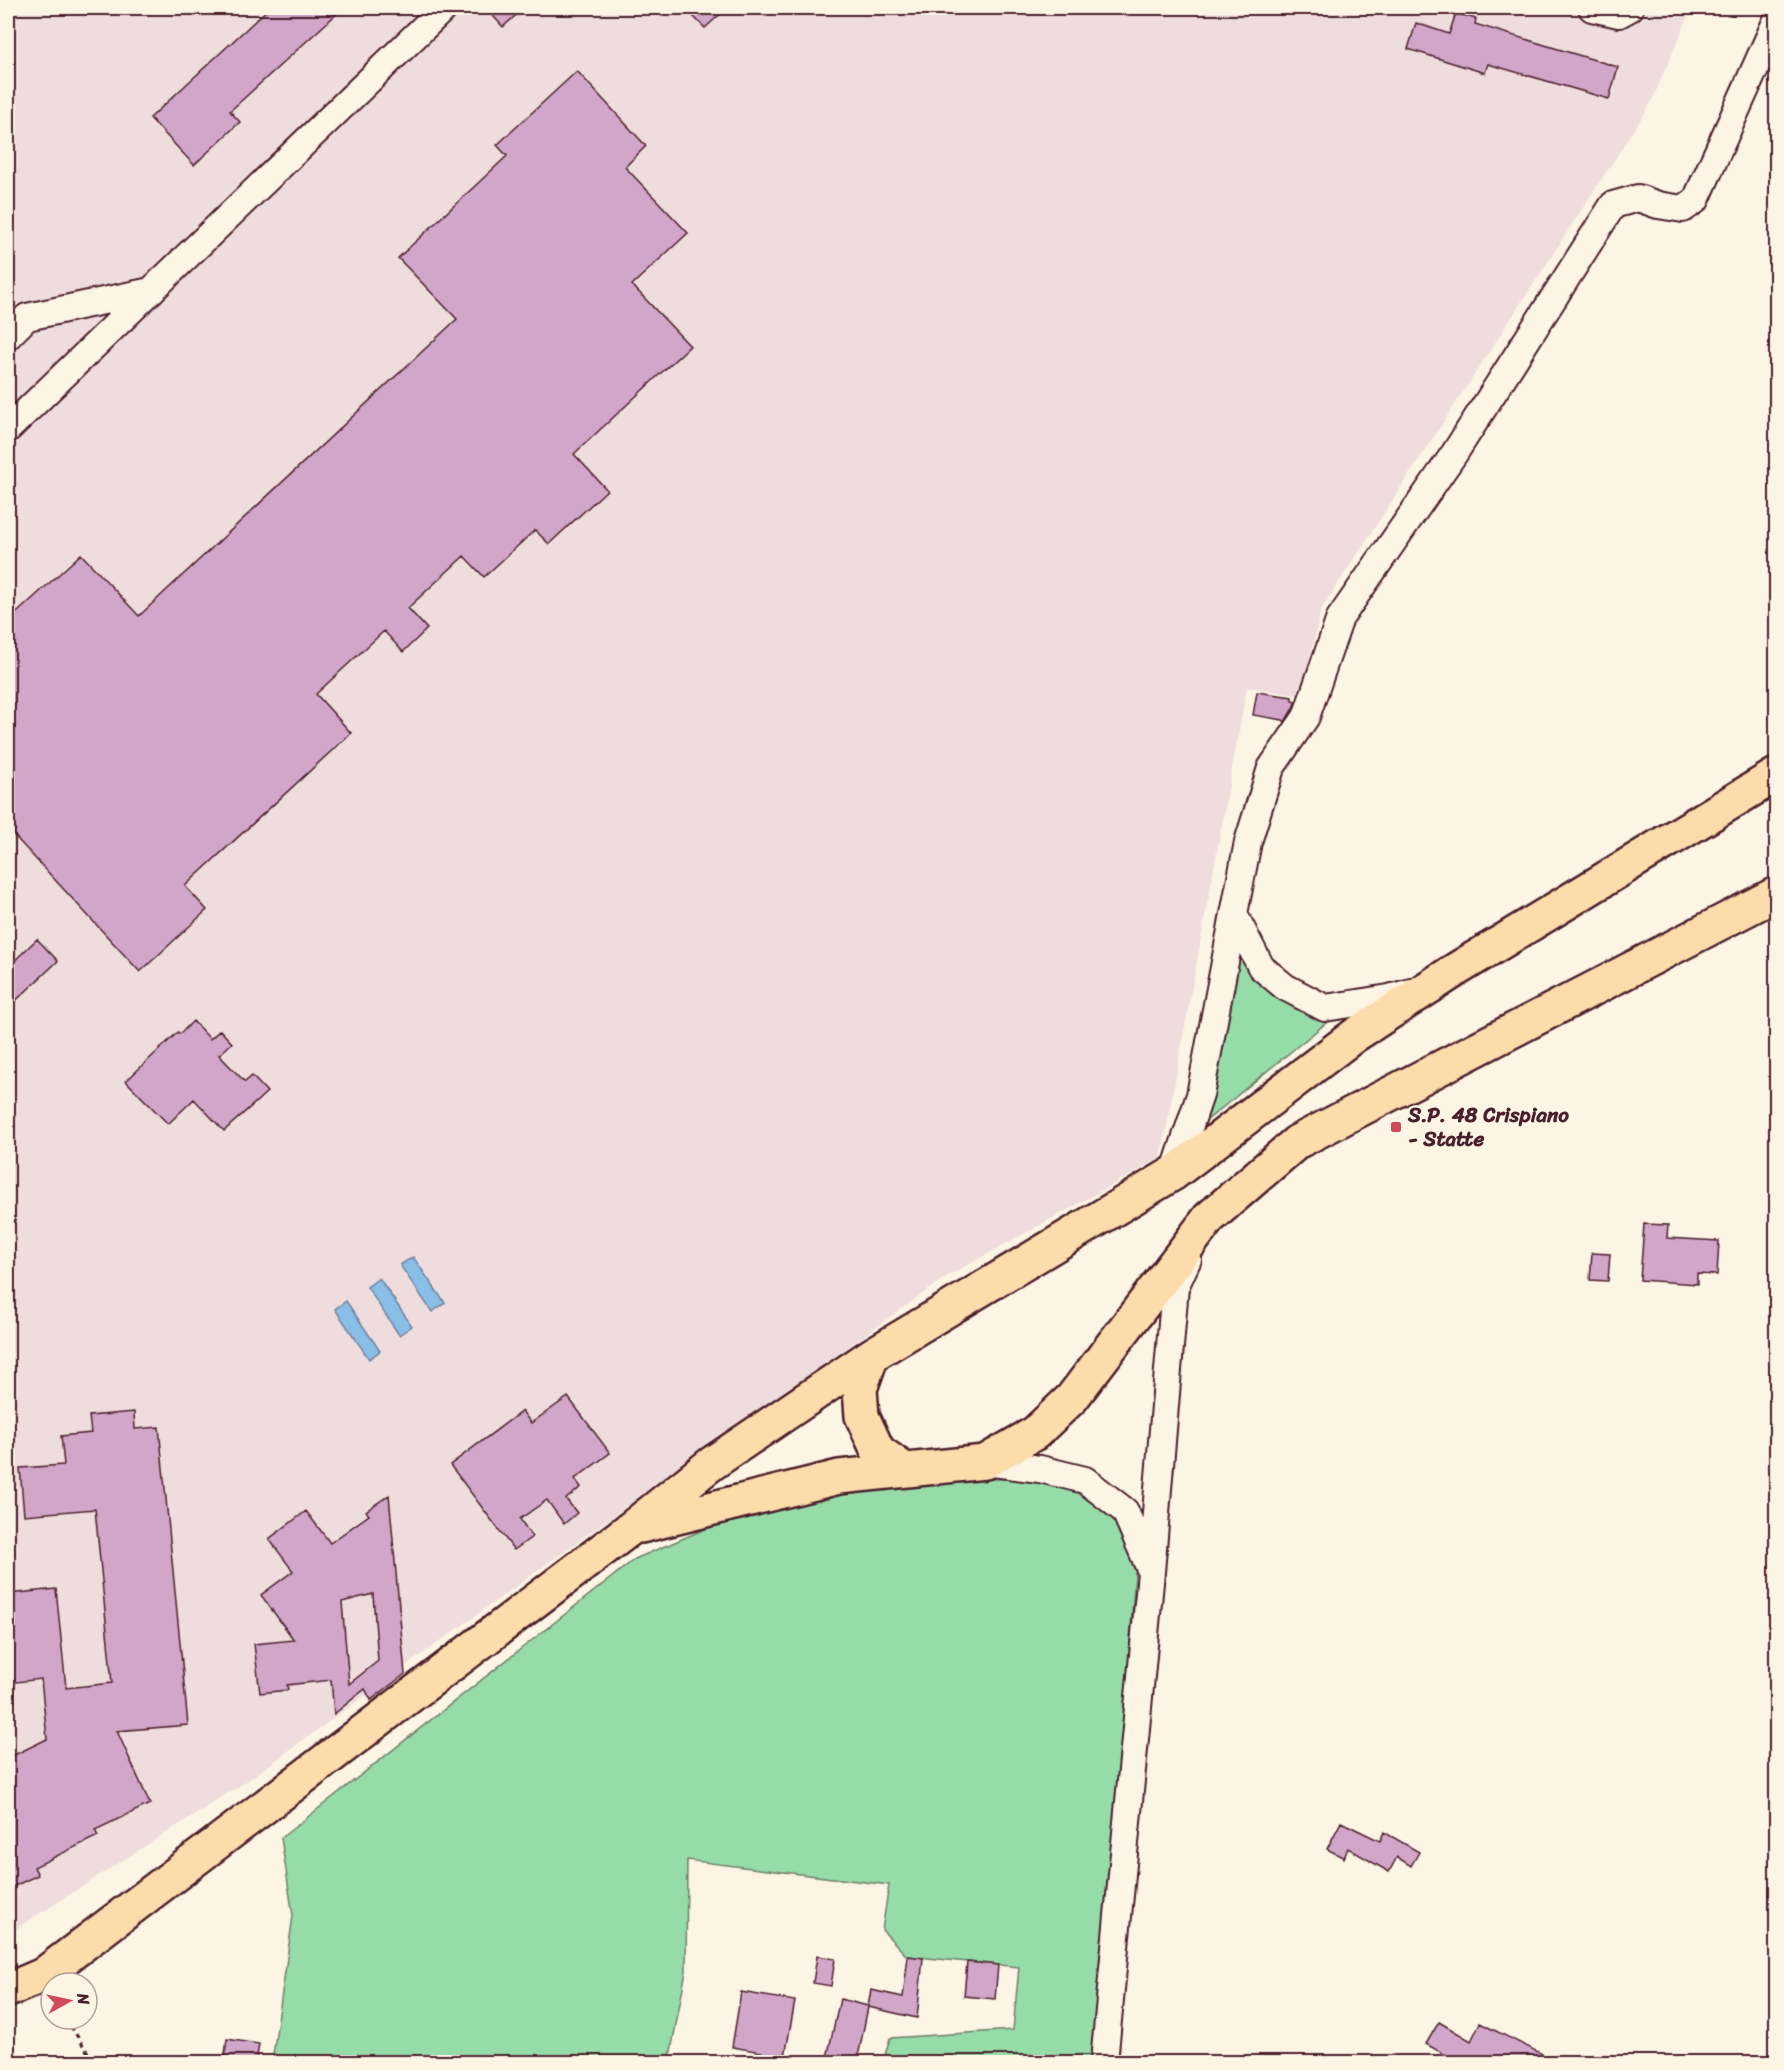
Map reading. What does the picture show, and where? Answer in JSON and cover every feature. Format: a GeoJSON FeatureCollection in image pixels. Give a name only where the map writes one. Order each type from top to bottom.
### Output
{"type":"FeatureCollection","features":[{"type":"Feature","properties":{"kind":"main road"},"geometry":{"type":"LineString","coordinates":[[8,1990],[43,1975],[631,1528],[711,1464],[872,1354],[1174,1173],[1354,1035],[1776,775]]}},
{"type":"Feature","properties":{"kind":"main road"},"geometry":{"type":"LineString","coordinates":[[631,1528],[839,1477],[985,1462],[1035,1433],[1072,1398],[1209,1218],[1297,1142],[1776,894]]}},
{"type":"Feature","properties":{"kind":"main road"},"geometry":{"type":"LineString","coordinates":[[872,1354],[860,1389],[862,1416],[878,1450],[905,1470]]}},
{"type":"Feature","properties":{"kind":"street"},"geometry":{"type":"LineString","coordinates":[[8,429],[444,8]]}},
{"type":"Feature","properties":{"kind":"street"},"geometry":{"type":"LineString","coordinates":[[1592,8],[1618,14],[1630,8]]}},
{"type":"Feature","properties":{"kind":"street"},"geometry":{"type":"LineString","coordinates":[[1174,1173],[1200,1095],[1248,842],[1271,768],[1306,717],[1340,618],[1454,454],[1613,205],[1638,198],[1658,205],[1683,209],[1696,200],[1776,22]]}},
{"type":"Feature","properties":{"kind":"street"},"geometry":{"type":"LineString","coordinates":[[8,336],[27,317],[152,291]]}},
{"type":"Feature","properties":{"kind":"street"},"geometry":{"type":"LineString","coordinates":[[1234,914],[1261,968],[1285,987],[1326,1008],[1389,998],[1426,989]]}},
{"type":"Feature","properties":{"kind":"street"},"geometry":{"type":"LineString","coordinates":[[1104,2062],[1151,1572],[1174,1287],[1209,1218]]}},
{"type":"Feature","properties":{"kind":"street"},"geometry":{"type":"LineString","coordinates":[[985,1462],[1040,1469],[1085,1480],[1125,1511],[1151,1572]]}},
{"type":"Feature","properties":{"kind":"path"},"geometry":{"type":"LineString","coordinates":[[74,2031],[94,2062]]}},
{"type":"Feature","properties":{"kind":"shaded area"},"geometry":{"type":"Polygon","coordinates":[[[8,8],[1692,8],[1650,105],[1321,610],[1301,696],[1247,687],[1161,1158],[946,1277],[247,1781],[8,1934],[8,8]]]}},
{"type":"Feature","properties":{"kind":"green space"},"geometry":{"type":"Polygon","coordinates":[[[1238,956],[1337,1014],[1201,1125],[1238,956]]]}},
{"type":"Feature","properties":{"kind":"green space"},"geometry":{"type":"Polygon","coordinates":[[[929,1478],[1063,1480],[1107,1500],[1137,1547],[1098,2062],[883,2062],[890,2038],[1013,2030],[1019,1967],[907,1956],[882,1930],[889,1885],[687,1860],[686,1971],[669,2062],[272,2062],[293,1916],[281,1838],[635,1559],[787,1494],[929,1478]]]}},
{"type":"Feature","properties":{"kind":"water"},"geometry":{"type":"Polygon","coordinates":[[[413,1257],[445,1303],[432,1312],[400,1265],[413,1257]]]}},
{"type":"Feature","properties":{"kind":"water"},"geometry":{"type":"Polygon","coordinates":[[[379,1278],[412,1326],[399,1335],[367,1287],[379,1278]]]}},
{"type":"Feature","properties":{"kind":"water"},"geometry":{"type":"Polygon","coordinates":[[[346,1301],[380,1351],[369,1359],[335,1309],[346,1301]]]}},
{"type":"Feature","properties":{"kind":"building"},"geometry":{"type":"Polygon","coordinates":[[[269,8],[343,8],[230,111],[240,122],[194,165],[150,118],[269,8]]]}},
{"type":"Feature","properties":{"kind":"building"},"geometry":{"type":"Polygon","coordinates":[[[486,8],[524,8],[503,27],[486,8]]]}},
{"type":"Feature","properties":{"kind":"building"},"geometry":{"type":"Polygon","coordinates":[[[685,8],[727,8],[705,28],[685,8]]]}},
{"type":"Feature","properties":{"kind":"building"},"geometry":{"type":"Polygon","coordinates":[[[1456,13],[1476,19],[1475,24],[1618,67],[1609,99],[1488,64],[1485,73],[1408,49],[1416,23],[1449,34],[1456,13]]]}},
{"type":"Feature","properties":{"kind":"building"},"geometry":{"type":"Polygon","coordinates":[[[577,71],[646,146],[625,167],[688,233],[632,285],[690,346],[574,454],[607,490],[549,544],[535,530],[484,577],[464,556],[408,608],[427,629],[403,652],[384,631],[316,694],[351,733],[185,886],[207,910],[140,972],[8,829],[8,621],[81,554],[139,616],[457,319],[398,258],[507,156],[497,145],[577,71]]]}},
{"type":"Feature","properties":{"kind":"building"},"geometry":{"type":"Polygon","coordinates":[[[1257,692],[1292,697],[1292,700],[1296,701],[1285,722],[1253,715],[1257,692]]]}},
{"type":"Feature","properties":{"kind":"building"},"geometry":{"type":"Polygon","coordinates":[[[37,939],[58,961],[8,1008],[8,967],[37,939]]]}},
{"type":"Feature","properties":{"kind":"building"},"geometry":{"type":"Polygon","coordinates":[[[193,1021],[210,1039],[220,1030],[232,1043],[219,1055],[245,1082],[252,1076],[267,1092],[224,1131],[194,1099],[168,1124],[126,1081],[178,1032],[180,1034],[193,1021]]]}},
{"type":"Feature","properties":{"kind":"building"},"geometry":{"type":"Polygon","coordinates":[[[1644,1224],[1668,1225],[1667,1238],[1719,1241],[1717,1275],[1697,1274],[1697,1284],[1640,1280],[1644,1224]]]}},
{"type":"Feature","properties":{"kind":"building"},"geometry":{"type":"Polygon","coordinates":[[[1592,1253],[1610,1254],[1608,1281],[1590,1280],[1592,1253]]]}},
{"type":"Feature","properties":{"kind":"building"},"geometry":{"type":"Polygon","coordinates":[[[568,1397],[610,1453],[575,1479],[581,1487],[566,1499],[577,1513],[564,1524],[547,1500],[520,1519],[532,1537],[514,1550],[450,1465],[522,1411],[531,1423],[568,1397]]]}},
{"type":"Feature","properties":{"kind":"building"},"geometry":{"type":"Polygon","coordinates":[[[134,1412],[135,1429],[159,1427],[188,1725],[117,1731],[150,1804],[95,1830],[98,1836],[34,1867],[38,1875],[8,1889],[8,1758],[47,1739],[41,1679],[8,1683],[8,1594],[56,1589],[66,1688],[112,1683],[95,1509],[24,1515],[20,1468],[64,1465],[61,1436],[91,1433],[89,1416],[134,1412]]]}},
{"type":"Feature","properties":{"kind":"building"},"geometry":{"type":"Polygon","coordinates":[[[389,1495],[405,1674],[371,1700],[365,1689],[334,1714],[331,1680],[287,1685],[288,1690],[260,1693],[254,1644],[294,1640],[261,1595],[293,1571],[269,1539],[306,1511],[330,1543],[369,1515],[366,1511],[389,1495]],[[373,1594],[342,1602],[349,1684],[378,1661],[373,1594]]]}},
{"type":"Feature","properties":{"kind":"building"},"geometry":{"type":"Polygon","coordinates":[[[1341,1822],[1380,1841],[1384,1832],[1419,1852],[1411,1866],[1397,1857],[1389,1872],[1348,1848],[1344,1858],[1327,1849],[1341,1822]]]}},
{"type":"Feature","properties":{"kind":"building"},"geometry":{"type":"Polygon","coordinates":[[[817,1956],[835,1959],[831,1986],[813,1983],[817,1956]]]}},
{"type":"Feature","properties":{"kind":"building"},"geometry":{"type":"Polygon","coordinates":[[[908,1956],[923,1958],[917,2018],[868,2007],[857,2062],[826,2062],[840,1999],[868,2006],[871,1990],[903,1997],[908,1956]]]}},
{"type":"Feature","properties":{"kind":"building"},"geometry":{"type":"Polygon","coordinates":[[[967,1962],[998,1965],[995,1999],[964,1996],[967,1962]]]}},
{"type":"Feature","properties":{"kind":"building"},"geometry":{"type":"Polygon","coordinates":[[[741,1992],[795,2001],[784,2062],[761,2060],[762,2052],[732,2047],[741,1992]]]}},
{"type":"Feature","properties":{"kind":"building"},"geometry":{"type":"Polygon","coordinates":[[[1439,2022],[1471,2041],[1480,2023],[1558,2062],[1458,2062],[1426,2044],[1439,2022]]]}},
{"type":"Feature","properties":{"kind":"building"},"geometry":{"type":"Polygon","coordinates":[[[227,2039],[259,2044],[256,2062],[224,2062],[227,2039]]]}},
{"type":"Feature","properties":{"kind":"place","name":"S.P. 48 Crispiano - Statte"},"geometry":{"type":"Point","coordinates":[1396,1127]}}]}
